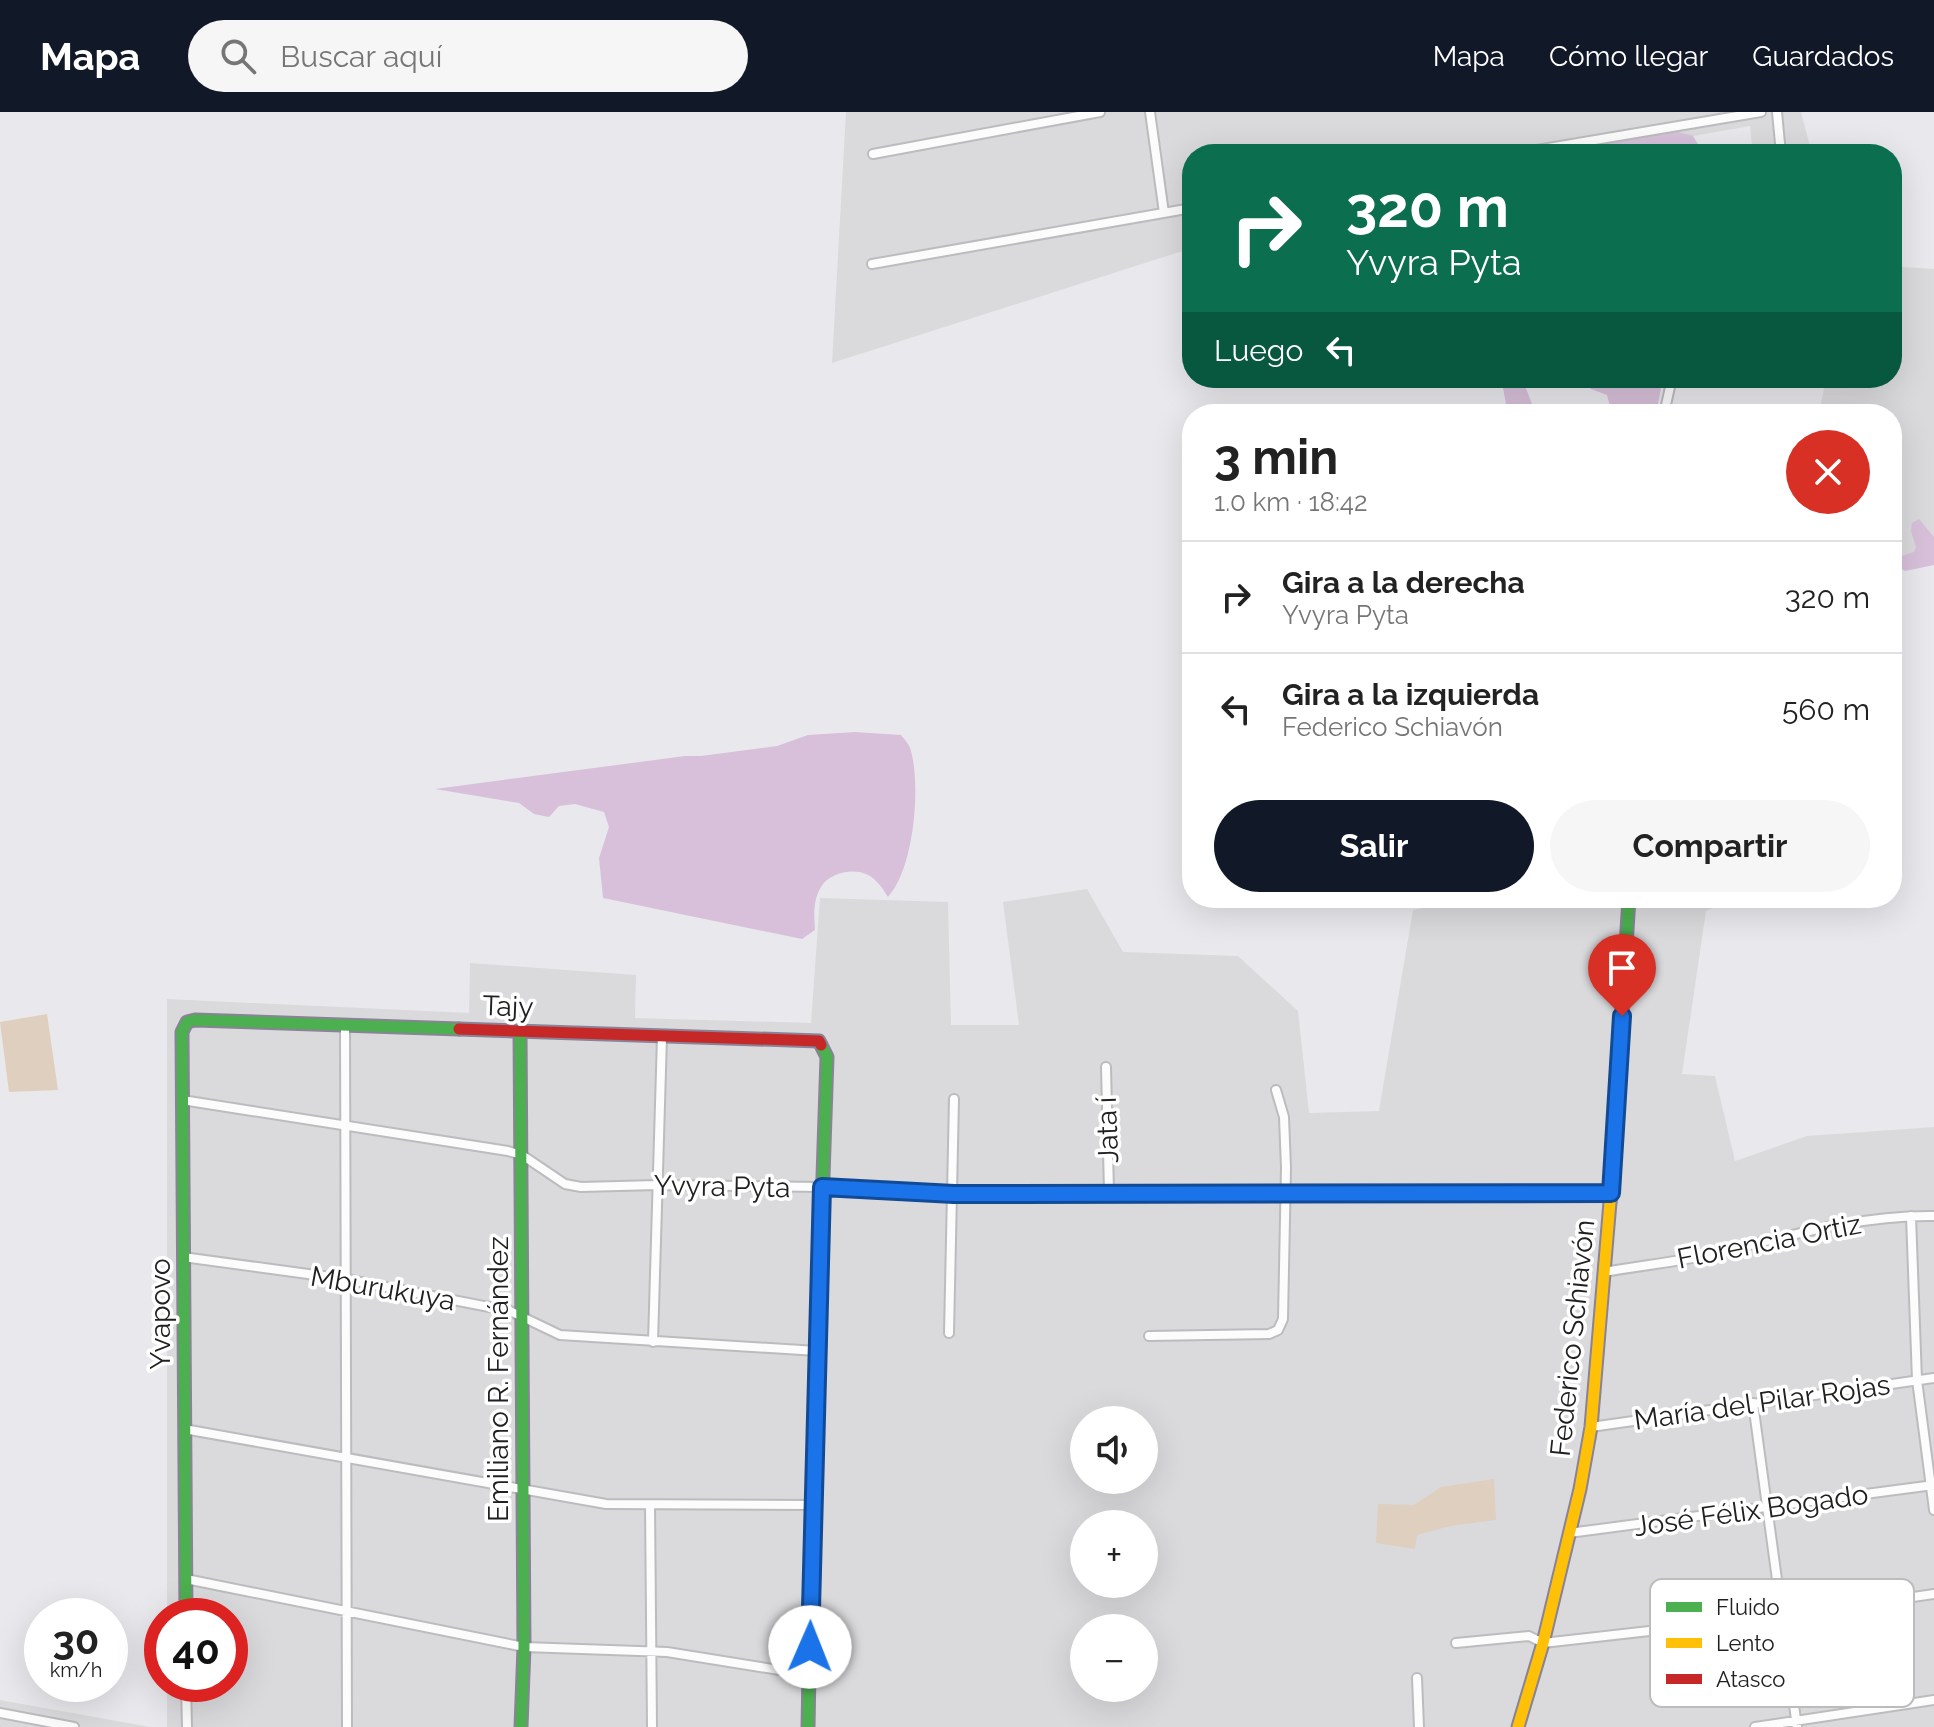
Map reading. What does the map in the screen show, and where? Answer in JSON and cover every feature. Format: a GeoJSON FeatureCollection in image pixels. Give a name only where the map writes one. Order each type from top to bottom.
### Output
{"type":"FeatureCollection","features":[{"type":"Feature","properties":{"kind":"street"},"geometry":{"type":"LineString","coordinates":[[873,154],[1100,112]]}},
{"type":"Feature","properties":{"kind":"street"},"geometry":{"type":"LineString","coordinates":[[1150,112],[1164,213]]}},
{"type":"Feature","properties":{"kind":"street"},"geometry":{"type":"LineString","coordinates":[[1571,144],[1761,112]]}},
{"type":"Feature","properties":{"kind":"street"},"geometry":{"type":"LineString","coordinates":[[1777,112],[1780,144]]}},
{"type":"Feature","properties":{"kind":"street"},"geometry":{"type":"LineString","coordinates":[[872,264],[1182,210]]}},
{"type":"Feature","properties":{"kind":"street","name":"Federico Schiavón"},"geometry":{"type":"LineString","coordinates":[[1518,1727],[1543,1643],[1580,1489],[1591,1427],[1611,1193],[1628,908]]}},
{"type":"Feature","properties":{"kind":"street","name":"Tajy"},"geometry":{"type":"LineString","coordinates":[[195,1020],[819,1041],[827,1057],[822,1187]]}},
{"type":"Feature","properties":{"kind":"street","name":"Yvapovo"},"geometry":{"type":"LineString","coordinates":[[186,1598],[182,1032],[187,1022],[195,1020]]}},
{"type":"Feature","properties":{"kind":"street"},"geometry":{"type":"LineString","coordinates":[[345,1025],[347,1727]]}},
{"type":"Feature","properties":{"kind":"street","name":"Emiliano R. Fernández"},"geometry":{"type":"LineString","coordinates":[[520,1031],[524,1647],[521,1727]]}},
{"type":"Feature","properties":{"kind":"street"},"geometry":{"type":"LineString","coordinates":[[653,1342],[662,1036]]}},
{"type":"Feature","properties":{"kind":"street","name":"Jata í"},"geometry":{"type":"LineString","coordinates":[[1106,1067],[1109,1192]]}},
{"type":"Feature","properties":{"kind":"street"},"geometry":{"type":"LineString","coordinates":[[1149,1336],[1269,1334],[1278,1330],[1283,1319],[1285,1193],[1284,1117],[1276,1090]]}},
{"type":"Feature","properties":{"kind":"street"},"geometry":{"type":"LineString","coordinates":[[949,1333],[954,1099]]}},
{"type":"Feature","properties":{"kind":"street","name":"Yvyra Pyta"},"geometry":{"type":"LineString","coordinates":[[182,1100],[522,1155],[565,1184],[581,1187],[822,1187],[954,1194],[1611,1193]]}},
{"type":"Feature","properties":{"kind":"street"},"geometry":{"type":"LineString","coordinates":[[808,1727],[822,1187]]}},
{"type":"Feature","properties":{"kind":"street"},"geometry":{"type":"LineString","coordinates":[[1911,1216],[1917,1380],[1934,1510]]}},
{"type":"Feature","properties":{"kind":"street","name":"Florencia Ortiz"},"geometry":{"type":"LineString","coordinates":[[1604,1272],[1724,1252],[1797,1232],[1911,1216],[1934,1216]]}},
{"type":"Feature","properties":{"kind":"street","name":"Mburukuya"},"geometry":{"type":"LineString","coordinates":[[183,1257],[345,1279],[510,1311],[560,1335],[817,1351]]}},
{"type":"Feature","properties":{"kind":"street","name":"María del Pilar Rojas"},"geometry":{"type":"LineString","coordinates":[[1591,1427],[1934,1378]]}},
{"type":"Feature","properties":{"kind":"street"},"geometry":{"type":"LineString","coordinates":[[1753,1403],[1778,1579]]}},
{"type":"Feature","properties":{"kind":"street"},"geometry":{"type":"LineString","coordinates":[[184,1429],[606,1504],[812,1505]]}},
{"type":"Feature","properties":{"kind":"street","name":"José Félix Bogado"},"geometry":{"type":"LineString","coordinates":[[1569,1533],[1932,1485]]}},
{"type":"Feature","properties":{"kind":"street"},"geometry":{"type":"LineString","coordinates":[[650,1505],[652,1727]]}},
{"type":"Feature","properties":{"kind":"street"},"geometry":{"type":"LineString","coordinates":[[186,1579],[524,1647],[652,1651],[810,1675]]}},
{"type":"Feature","properties":{"kind":"street"},"geometry":{"type":"LineString","coordinates":[[1914,1597],[1934,1594]]}},
{"type":"Feature","properties":{"kind":"street"},"geometry":{"type":"LineString","coordinates":[[1456,1643],[1529,1636],[1543,1643],[1650,1631]]}},
{"type":"Feature","properties":{"kind":"street"},"geometry":{"type":"LineString","coordinates":[[1417,1678],[1419,1727]]}},
{"type":"Feature","properties":{"kind":"street"},"geometry":{"type":"LineString","coordinates":[[1914,1703],[1934,1700]]}},
{"type":"Feature","properties":{"kind":"street"},"geometry":{"type":"LineString","coordinates":[[186,1702],[187,1727]]}},
{"type":"Feature","properties":{"kind":"street"},"geometry":{"type":"LineString","coordinates":[[1755,1727],[1796,1724],[1894,1707]]}},
{"type":"Feature","properties":{"kind":"street"},"geometry":{"type":"LineString","coordinates":[[0,1713],[74,1727]]}},
{"type":"Feature","properties":{"kind":"shaded area"},"geometry":{"type":"Polygon","coordinates":[[[846,112],[1801,112],[1809,144],[1752,144],[1750,126],[1648,144],[1182,144],[1182,251],[832,363],[846,112]]]}},
{"type":"Feature","properties":{"kind":"shaded area"},"geometry":{"type":"Polygon","coordinates":[[[1678,132],[1693,136],[1698,144],[1598,144],[1628,137],[1678,132]]]}},
{"type":"Feature","properties":{"kind":"shaded area"},"geometry":{"type":"Polygon","coordinates":[[[1902,266],[1934,269],[1934,550],[1928,550],[1902,571],[1902,404],[1821,404],[1824,388],[1902,388],[1902,266]]]}},
{"type":"Feature","properties":{"kind":"shaded area"},"geometry":{"type":"Polygon","coordinates":[[[1503,388],[1526,388],[1532,404],[1506,404],[1503,388]]]}},
{"type":"Feature","properties":{"kind":"shaded area"},"geometry":{"type":"Polygon","coordinates":[[[1661,388],[1658,404],[1609,404],[1607,395],[1591,389],[1661,388]]]}},
{"type":"Feature","properties":{"kind":"shaded area"},"geometry":{"type":"Polygon","coordinates":[[[1919,519],[1934,537],[1934,565],[1905,571],[1902,569],[1902,556],[1914,552],[1916,547],[1912,523],[1919,519]]]}},
{"type":"Feature","properties":{"kind":"shaded area"},"geometry":{"type":"Polygon","coordinates":[[[855,732],[901,735],[910,747],[915,806],[909,848],[897,884],[888,897],[873,878],[860,872],[841,873],[829,878],[818,892],[815,902],[815,930],[802,939],[603,898],[599,858],[609,827],[604,812],[575,804],[559,806],[549,817],[534,814],[519,803],[435,789],[777,746],[808,735],[855,732]]]}},
{"type":"Feature","properties":{"kind":"shaded area"},"geometry":{"type":"Polygon","coordinates":[[[1087,889],[1123,952],[1238,956],[1298,1011],[1309,1113],[1379,1111],[1413,910],[1713,908],[1706,911],[1682,1074],[1715,1076],[1735,1161],[1807,1136],[1934,1127],[1934,1727],[167,1727],[167,1702],[248,1702],[248,1598],[167,1598],[167,999],[469,1013],[470,963],[636,975],[635,1018],[811,1023],[820,898],[948,902],[951,1025],[1019,1025],[1003,902],[1087,889]]]}},
{"type":"Feature","properties":{"kind":"shaded area"},"geometry":{"type":"Polygon","coordinates":[[[47,1014],[58,1090],[9,1092],[0,1022],[47,1014]]]}},
{"type":"Feature","properties":{"kind":"shaded area"},"geometry":{"type":"Polygon","coordinates":[[[1494,1479],[1496,1520],[1450,1526],[1417,1535],[1415,1549],[1376,1543],[1378,1504],[1414,1505],[1441,1487],[1494,1479]]]}},
{"type":"Feature","properties":{"kind":"shaded area"},"geometry":{"type":"Polygon","coordinates":[[[0,1700],[150,1727],[0,1727],[0,1700]]]}},
{"type":"Feature","properties":{"kind":"traffic: fast"},"geometry":{"type":"LineString","coordinates":[[1610,1202],[1628,908]]}},
{"type":"Feature","properties":{"kind":"traffic: fast"},"geometry":{"type":"LineString","coordinates":[[186,1598],[182,1032],[187,1022],[195,1020],[459,1029]]}},
{"type":"Feature","properties":{"kind":"traffic: fast"},"geometry":{"type":"LineString","coordinates":[[520,1031],[524,1647],[521,1727]]}},
{"type":"Feature","properties":{"kind":"traffic: fast"},"geometry":{"type":"LineString","coordinates":[[808,1727],[827,1057],[821,1045]]}},
{"type":"Feature","properties":{"kind":"traffic: slow"},"geometry":{"type":"LineString","coordinates":[[1518,1727],[1543,1643],[1580,1489],[1591,1427],[1610,1202]]}},
{"type":"Feature","properties":{"kind":"traffic: jam"},"geometry":{"type":"LineString","coordinates":[[459,1029],[819,1041],[821,1045]]}},
{"type":"Feature","properties":{"kind":"route"},"geometry":{"type":"LineString","coordinates":[[810,1647],[822,1187],[954,1194],[1611,1193],[1622,1016]]}}]}
